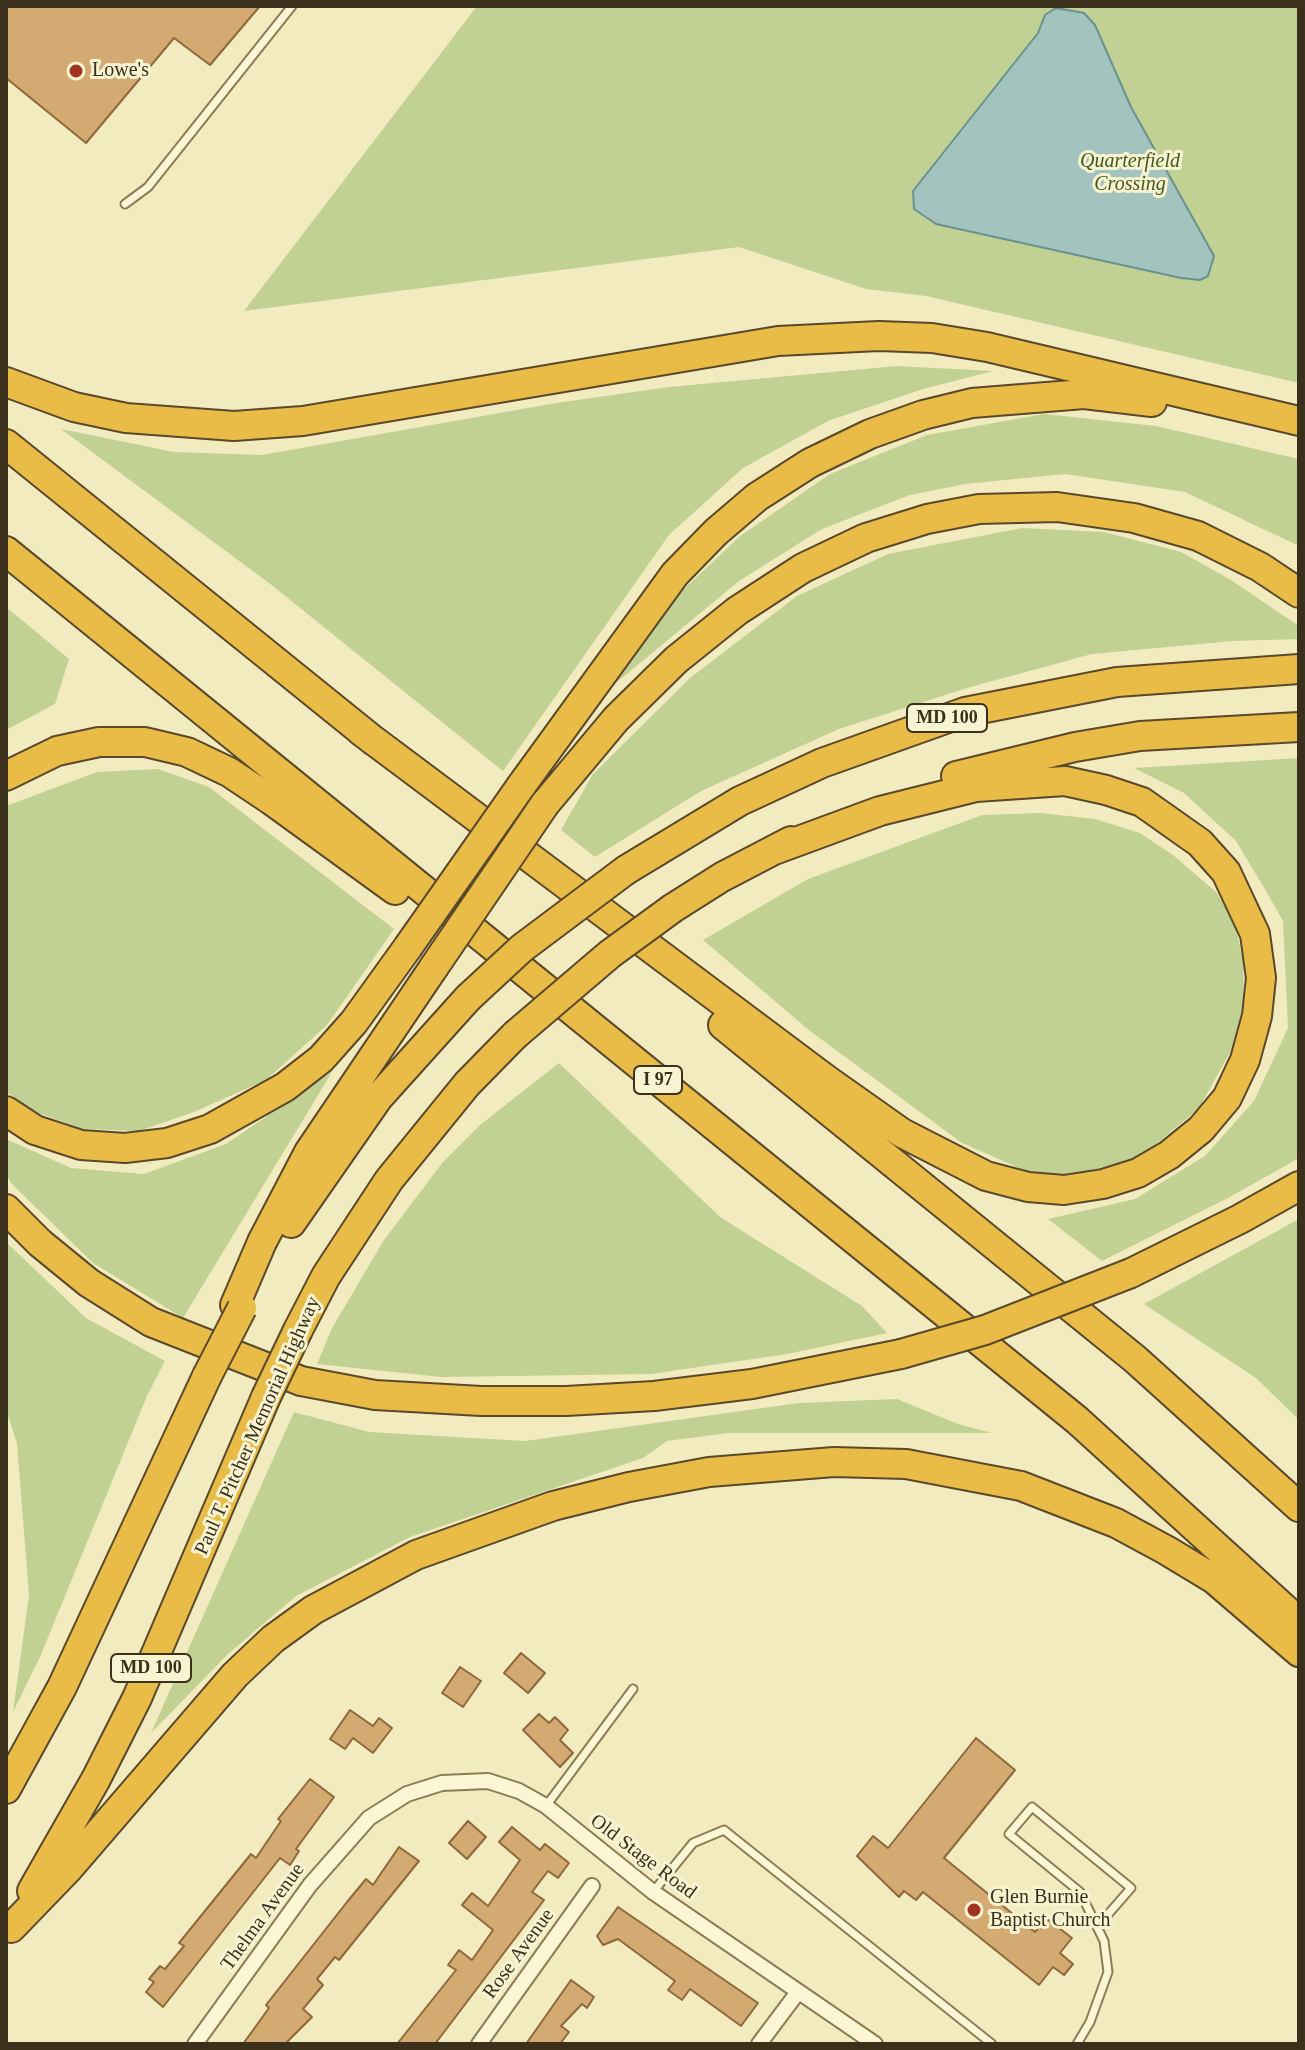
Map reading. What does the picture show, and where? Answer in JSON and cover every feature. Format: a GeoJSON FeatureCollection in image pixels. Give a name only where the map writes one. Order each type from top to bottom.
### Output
{"type":"FeatureCollection","features":[{"type":"Feature","properties":{"kind":"highway"},"geometry":{"type":"LineString","coordinates":[[6,382],[74,407],[126,418],[234,426],[303,421],[778,341],[879,336],[932,338],[987,347],[1299,424]]}},
{"type":"Feature","properties":{"kind":"highway"},"geometry":{"type":"LineString","coordinates":[[6,1111],[35,1130],[81,1145],[125,1148],[167,1143],[210,1129],[261,1103],[321,1059],[354,1022],[656,599],[716,532],[757,497],[810,463],[870,434],[923,415],[972,403],[1084,394],[1299,424]]}},
{"type":"Feature","properties":{"kind":"highway"},"geometry":{"type":"LineString","coordinates":[[6,444],[1135,1359],[1299,1507]]}},
{"type":"Feature","properties":{"kind":"highway"},"geometry":{"type":"LineString","coordinates":[[6,1789],[62,1687],[207,1376],[262,1242],[309,1152],[545,804],[616,719],[676,660],[737,611],[803,568],[866,538],[927,519],[979,509],[1057,507],[1134,518],[1198,536],[1260,567],[1299,593]]}},
{"type":"Feature","properties":{"kind":"highway","name":"I 97"},"geometry":{"type":"LineString","coordinates":[[6,551],[1077,1420],[1299,1622]]}},
{"type":"Feature","properties":{"kind":"highway","name":"MD 100"},"geometry":{"type":"LineString","coordinates":[[238,1306],[340,1148],[419,1049],[468,998],[534,939],[626,870],[740,801],[822,763],[965,712],[1117,682],[1299,669]]}},
{"type":"Feature","properties":{"kind":"highway","name":"Paul T. Pitcher Memorial Highway"},"geometry":{"type":"LineString","coordinates":[[8,1930],[96,1779],[137,1698],[266,1397],[326,1276],[389,1180],[458,1093],[515,1035],[610,954],[673,908],[774,850],[853,811],[990,766],[1140,736],[1299,727]]}},
{"type":"Feature","properties":{"kind":"highway"},"geometry":{"type":"LineString","coordinates":[[361,731],[877,1115],[936,1153],[986,1176],[1028,1187],[1064,1190],[1103,1184],[1138,1173],[1169,1155],[1201,1129],[1227,1098],[1245,1060],[1257,1016],[1261,978],[1255,934],[1226,872],[1200,843],[1142,802],[1065,781],[976,787],[880,811],[774,850]]}},
{"type":"Feature","properties":{"kind":"highway"},"geometry":{"type":"LineString","coordinates":[[6,776],[57,751],[99,742],[145,742],[187,752],[229,772],[688,1104]]}},
{"type":"Feature","properties":{"kind":"highway"},"geometry":{"type":"LineString","coordinates":[[6,1209],[40,1243],[89,1283],[151,1322],[301,1381],[375,1395],[509,1401],[654,1396],[752,1384],[901,1354],[985,1330],[1131,1273],[1299,1186]]}},
{"type":"Feature","properties":{"kind":"highway"},"geometry":{"type":"LineString","coordinates":[[8,1930],[67,1870],[235,1675],[273,1639],[313,1610],[416,1555],[553,1506],[629,1487],[709,1472],[834,1462],[906,1464],[1021,1486],[1116,1523],[1166,1550],[1214,1579],[1299,1652]]}},
{"type":"Feature","properties":{"kind":"street","name":"Old Stage Road"},"geometry":{"type":"LineString","coordinates":[[369,1818],[407,1794],[442,1783],[488,1781],[519,1791],[546,1806],[653,1892],[875,2044]]}},
{"type":"Feature","properties":{"kind":"street","name":"Thelma Avenue"},"geometry":{"type":"LineString","coordinates":[[195,2044],[310,1885],[369,1818]]}},
{"type":"Feature","properties":{"kind":"street","name":"Rose Avenue"},"geometry":{"type":"LineString","coordinates":[[479,2044],[592,1886]]}},
{"type":"Feature","properties":{"kind":"street"},"geometry":{"type":"LineString","coordinates":[[759,2044],[798,1992]]}},
{"type":"Feature","properties":{"kind":"lane"},"geometry":{"type":"LineString","coordinates":[[125,204],[157,176],[292,6]]}},
{"type":"Feature","properties":{"kind":"lane"},"geometry":{"type":"LineString","coordinates":[[546,1806],[633,1689]]}},
{"type":"Feature","properties":{"kind":"lane"},"geometry":{"type":"LineString","coordinates":[[1077,2044],[1090,2022],[1108,1972],[1104,1941],[1097,1927],[1080,1892],[1009,1834],[1032,1807],[1131,1888],[1097,1927]]}},
{"type":"Feature","properties":{"kind":"lane"},"geometry":{"type":"LineString","coordinates":[[653,1892],[693,1843],[724,1830],[992,2044]]}},
{"type":"Feature","properties":{"kind":"green space","name":"Quarterfield Crossing"},"geometry":{"type":"Polygon","coordinates":[[[477,6],[1299,6],[1299,383],[926,296],[866,289],[739,247],[244,311],[477,6]]]}},
{"type":"Feature","properties":{"kind":"green space"},"geometry":{"type":"Polygon","coordinates":[[[897,366],[993,371],[923,389],[828,421],[743,468],[669,535],[503,771],[269,583],[61,429],[174,452],[262,455],[556,403],[669,387],[897,366]]]}},
{"type":"Feature","properties":{"kind":"green space"},"geometry":{"type":"Polygon","coordinates":[[[1044,414],[1156,426],[1299,459],[1299,546],[1185,492],[1065,474],[965,484],[910,495],[822,529],[739,581],[599,697],[666,606],[739,537],[830,474],[927,435],[1044,414]]]}},
{"type":"Feature","properties":{"kind":"green space"},"geometry":{"type":"Polygon","coordinates":[[[1022,528],[1104,532],[1181,552],[1231,580],[1299,626],[1299,639],[1233,641],[1092,654],[967,688],[839,729],[701,791],[595,857],[561,830],[593,774],[690,678],[797,596],[888,554],[1022,528]]]}},
{"type":"Feature","properties":{"kind":"green space"},"geometry":{"type":"Polygon","coordinates":[[[6,607],[69,659],[55,704],[6,730],[6,607]]]}},
{"type":"Feature","properties":{"kind":"green space"},"geometry":{"type":"Polygon","coordinates":[[[1299,758],[1299,1158],[1228,1198],[1102,1261],[1048,1219],[1135,1199],[1205,1156],[1254,1101],[1288,1028],[1283,921],[1266,891],[1236,841],[1184,793],[1134,768],[1299,758]]]}},
{"type":"Feature","properties":{"kind":"green space"},"geometry":{"type":"Polygon","coordinates":[[[158,769],[209,787],[394,929],[327,1025],[266,1080],[194,1112],[139,1131],[84,1129],[38,1113],[6,1092],[6,806],[97,772],[158,769]]]}},
{"type":"Feature","properties":{"kind":"green space"},"geometry":{"type":"Polygon","coordinates":[[[1040,813],[1095,819],[1140,833],[1173,855],[1217,893],[1235,924],[1243,961],[1244,997],[1238,1038],[1199,1108],[1142,1156],[1078,1174],[1035,1175],[962,1143],[810,1031],[703,940],[808,879],[982,815],[1040,813]]]}},
{"type":"Feature","properties":{"kind":"green space"},"geometry":{"type":"Polygon","coordinates":[[[559,1063],[720,1217],[862,1306],[887,1333],[787,1354],[651,1374],[441,1377],[317,1364],[332,1328],[384,1240],[443,1162],[480,1125],[559,1063]]]}},
{"type":"Feature","properties":{"kind":"green space"},"geometry":{"type":"Polygon","coordinates":[[[332,1072],[183,1318],[93,1263],[11,1183],[6,1174],[6,1139],[71,1168],[144,1174],[226,1144],[332,1072]]]}},
{"type":"Feature","properties":{"kind":"green space"},"geometry":{"type":"Polygon","coordinates":[[[1299,1219],[1299,1420],[1256,1378],[1144,1304],[1299,1219]]]}},
{"type":"Feature","properties":{"kind":"green space"},"geometry":{"type":"Polygon","coordinates":[[[6,1242],[86,1318],[165,1361],[147,1396],[40,1657],[13,1712],[29,1595],[17,1444],[6,1409],[6,1242]]]}},
{"type":"Feature","properties":{"kind":"green space"},"geometry":{"type":"Polygon","coordinates":[[[897,1399],[958,1424],[992,1433],[728,1433],[667,1441],[643,1458],[410,1537],[296,1596],[228,1654],[151,1733],[294,1412],[369,1432],[525,1441],[799,1403],[897,1399]]]}},
{"type":"Feature","properties":{"kind":"water"},"geometry":{"type":"Polygon","coordinates":[[[1056,8],[1084,13],[1095,25],[1131,107],[1214,256],[1208,276],[1200,280],[1181,278],[936,224],[914,209],[913,191],[1038,33],[1045,15],[1056,8]]]}},
{"type":"Feature","properties":{"kind":"building","name":"Lowe's"},"geometry":{"type":"Polygon","coordinates":[[[6,6],[260,6],[210,65],[174,38],[86,143],[6,78],[6,6]]]}},
{"type":"Feature","properties":{"kind":"building"},"geometry":{"type":"Polygon","coordinates":[[[521,1653],[545,1673],[528,1693],[504,1673],[521,1653]]]}},
{"type":"Feature","properties":{"kind":"building"},"geometry":{"type":"Polygon","coordinates":[[[460,1667],[481,1681],[463,1707],[442,1693],[460,1667]]]}},
{"type":"Feature","properties":{"kind":"building"},"geometry":{"type":"Polygon","coordinates":[[[350,1710],[373,1726],[379,1718],[392,1728],[373,1753],[353,1738],[345,1749],[330,1739],[350,1710]]]}},
{"type":"Feature","properties":{"kind":"building"},"geometry":{"type":"Polygon","coordinates":[[[539,1714],[549,1723],[555,1717],[568,1730],[560,1740],[573,1753],[560,1767],[523,1730],[539,1714]]]}},
{"type":"Feature","properties":{"kind":"building"},"geometry":{"type":"Polygon","coordinates":[[[976,1738],[1015,1770],[944,1858],[1035,1932],[1046,1918],[1072,1938],[1060,1953],[1073,1964],[1064,1975],[1053,1967],[1039,1985],[923,1892],[916,1900],[904,1891],[899,1897],[857,1856],[873,1836],[888,1848],[976,1738]]]}},
{"type":"Feature","properties":{"kind":"building"},"geometry":{"type":"Polygon","coordinates":[[[310,1779],[334,1797],[296,1849],[299,1851],[290,1865],[280,1858],[163,2007],[146,1992],[154,1982],[149,1979],[160,1966],[165,1969],[184,1946],[179,1943],[251,1854],[256,1858],[281,1821],[278,1819],[310,1779]]]}},
{"type":"Feature","properties":{"kind":"building"},"geometry":{"type":"Polygon","coordinates":[[[468,1821],[486,1837],[467,1859],[449,1843],[468,1821]]]}},
{"type":"Feature","properties":{"kind":"building"},"geometry":{"type":"Polygon","coordinates":[[[512,1827],[540,1850],[545,1844],[569,1863],[558,1878],[548,1871],[532,1892],[544,1900],[435,2044],[397,2044],[456,1970],[448,1965],[459,1950],[472,1960],[493,1930],[462,1905],[472,1893],[488,1906],[520,1860],[499,1842],[512,1827]]]}},
{"type":"Feature","properties":{"kind":"building"},"geometry":{"type":"Polygon","coordinates":[[[399,1847],[419,1861],[339,1960],[335,1957],[317,1979],[323,1985],[303,2009],[312,2017],[285,2044],[243,2044],[269,2008],[266,2005],[347,1902],[366,1879],[373,1885],[399,1847]]]}},
{"type":"Feature","properties":{"kind":"building"},"geometry":{"type":"Polygon","coordinates":[[[618,1907],[758,2003],[741,2026],[690,1989],[682,2000],[668,1990],[675,1981],[618,1939],[603,1945],[597,1936],[618,1907]]]}},
{"type":"Feature","properties":{"kind":"building"},"geometry":{"type":"Polygon","coordinates":[[[571,1980],[594,1997],[587,2008],[582,2004],[561,2026],[569,2032],[560,2044],[526,2044],[571,1980]]]}},
{"type":"Feature","properties":{"kind":"place","name":"Lowe's"},"geometry":{"type":"Point","coordinates":[76,71]}},
{"type":"Feature","properties":{"kind":"place","name":"Glen Burnie Baptist Church"},"geometry":{"type":"Point","coordinates":[974,1910]}}]}
